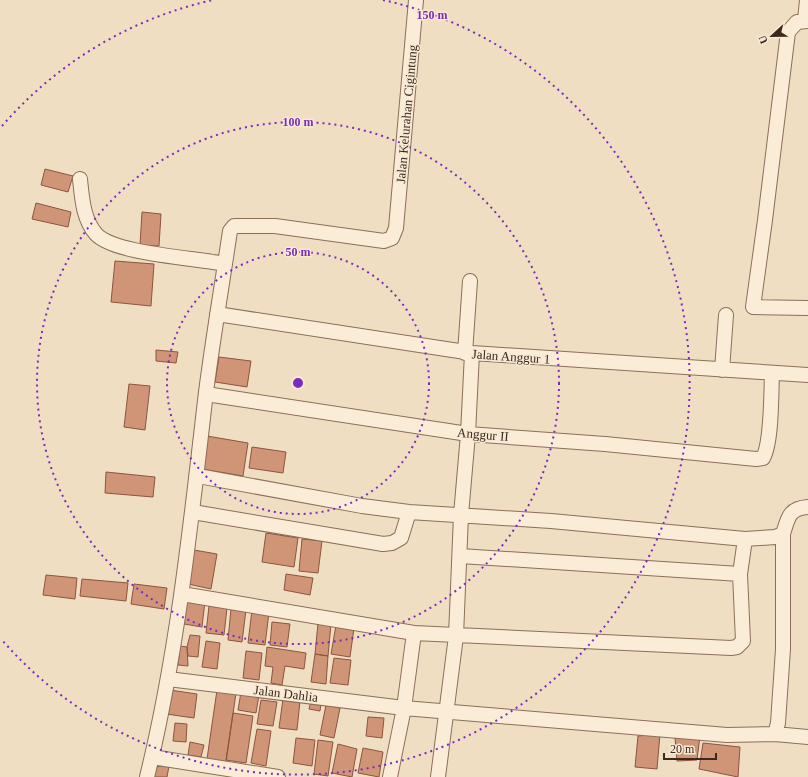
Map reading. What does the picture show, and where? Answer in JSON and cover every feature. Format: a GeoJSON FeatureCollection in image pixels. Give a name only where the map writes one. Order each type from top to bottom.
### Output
{"type":"FeatureCollection","features":[{"type":"Feature","properties":{"kind":"street","name":"Jalan Kelurahan Cigintung"},"geometry":{"type":"LineString","coordinates":[[225,264],[230,231],[234,226],[275,226],[384,241],[392,238],[396,228],[416,0]]}},
{"type":"Feature","properties":{"kind":"street"},"geometry":{"type":"LineString","coordinates":[[807,0],[806,21],[797,22],[788,32],[766,220],[753,307],[808,308]]}},
{"type":"Feature","properties":{"kind":"street"},"geometry":{"type":"LineString","coordinates":[[80,179],[82,197],[89,224],[96,235],[109,243],[137,250],[225,264],[206,394],[198,476],[182,594],[168,679],[147,777]]}},
{"type":"Feature","properties":{"kind":"street"},"geometry":{"type":"LineString","coordinates":[[438,777],[448,712],[456,636],[468,434],[470,281]]}},
{"type":"Feature","properties":{"kind":"street","name":"Jalan Anggur 1"},"geometry":{"type":"LineString","coordinates":[[217,314],[469,353],[772,374],[808,375]]}},
{"type":"Feature","properties":{"kind":"street"},"geometry":{"type":"LineString","coordinates":[[722,370],[726,314]]}},
{"type":"Feature","properties":{"kind":"street","name":"Anggur II"},"geometry":{"type":"LineString","coordinates":[[206,394],[468,434],[606,444],[762,458],[765,454],[769,429],[772,374]]}},
{"type":"Feature","properties":{"kind":"street"},"geometry":{"type":"LineString","coordinates":[[198,476],[362,506],[409,512],[551,521],[745,539],[775,537],[783,534]]}},
{"type":"Feature","properties":{"kind":"street"},"geometry":{"type":"LineString","coordinates":[[775,734],[778,729],[783,649],[783,534],[791,513],[800,507],[808,507]]}},
{"type":"Feature","properties":{"kind":"street"},"geometry":{"type":"LineString","coordinates":[[193,512],[383,544],[392,543],[401,538],[409,512]]}},
{"type":"Feature","properties":{"kind":"street"},"geometry":{"type":"LineString","coordinates":[[182,594],[414,633],[737,648],[743,642],[740,574],[745,539]]}},
{"type":"Feature","properties":{"kind":"street"},"geometry":{"type":"LineString","coordinates":[[460,556],[740,574]]}},
{"type":"Feature","properties":{"kind":"street"},"geometry":{"type":"LineString","coordinates":[[390,777],[404,708],[414,633]]}},
{"type":"Feature","properties":{"kind":"street","name":"Jalan Dahlia"},"geometry":{"type":"LineString","coordinates":[[168,679],[448,712],[727,735],[775,734],[808,737]]}},
{"type":"Feature","properties":{"kind":"street"},"geometry":{"type":"LineString","coordinates":[[152,757],[278,777]]}},
{"type":"Feature","properties":{"kind":"building"},"geometry":{"type":"Polygon","coordinates":[[[45,169],[73,176],[68,192],[41,185],[45,169]]]}},
{"type":"Feature","properties":{"kind":"building"},"geometry":{"type":"Polygon","coordinates":[[[36,203],[71,212],[68,227],[32,219],[36,203]]]}},
{"type":"Feature","properties":{"kind":"building"},"geometry":{"type":"Polygon","coordinates":[[[142,212],[161,214],[159,246],[140,245],[142,212]]]}},
{"type":"Feature","properties":{"kind":"building"},"geometry":{"type":"Polygon","coordinates":[[[115,261],[154,264],[151,306],[111,302],[115,261]]]}},
{"type":"Feature","properties":{"kind":"building"},"geometry":{"type":"Polygon","coordinates":[[[156,350],[178,352],[176,363],[156,361],[156,350]]]}},
{"type":"Feature","properties":{"kind":"building"},"geometry":{"type":"Polygon","coordinates":[[[219,357],[251,361],[247,387],[215,382],[219,357]]]}},
{"type":"Feature","properties":{"kind":"building"},"geometry":{"type":"Polygon","coordinates":[[[129,384],[150,386],[145,430],[124,427],[129,384]]]}},
{"type":"Feature","properties":{"kind":"building"},"geometry":{"type":"Polygon","coordinates":[[[207,436],[248,443],[243,476],[202,469],[207,436]]]}},
{"type":"Feature","properties":{"kind":"building"},"geometry":{"type":"Polygon","coordinates":[[[252,447],[286,452],[283,473],[249,468],[252,447]]]}},
{"type":"Feature","properties":{"kind":"building"},"geometry":{"type":"Polygon","coordinates":[[[106,472],[155,477],[153,497],[105,493],[106,472]]]}},
{"type":"Feature","properties":{"kind":"building"},"geometry":{"type":"Polygon","coordinates":[[[266,533],[298,538],[294,567],[262,562],[266,533]]]}},
{"type":"Feature","properties":{"kind":"building"},"geometry":{"type":"Polygon","coordinates":[[[302,539],[322,541],[318,573],[299,571],[302,539]]]}},
{"type":"Feature","properties":{"kind":"building"},"geometry":{"type":"Polygon","coordinates":[[[194,550],[217,554],[211,589],[188,584],[194,550]]]}},
{"type":"Feature","properties":{"kind":"building"},"geometry":{"type":"Polygon","coordinates":[[[286,574],[313,578],[310,595],[284,590],[286,574]]]}},
{"type":"Feature","properties":{"kind":"building"},"geometry":{"type":"Polygon","coordinates":[[[46,575],[77,578],[75,599],[43,595],[46,575]]]}},
{"type":"Feature","properties":{"kind":"building"},"geometry":{"type":"Polygon","coordinates":[[[82,579],[128,583],[126,601],[80,596],[82,579]]]}},
{"type":"Feature","properties":{"kind":"building"},"geometry":{"type":"Polygon","coordinates":[[[134,584],[167,588],[164,609],[131,604],[134,584]]]}},
{"type":"Feature","properties":{"kind":"building"},"geometry":{"type":"Polygon","coordinates":[[[187,599],[205,601],[202,627],[184,624],[187,599]]]}},
{"type":"Feature","properties":{"kind":"building"},"geometry":{"type":"Polygon","coordinates":[[[209,606],[227,608],[224,635],[206,633],[209,606]]]}},
{"type":"Feature","properties":{"kind":"building"},"geometry":{"type":"Polygon","coordinates":[[[231,609],[246,610],[242,642],[228,640],[231,609]]]}},
{"type":"Feature","properties":{"kind":"building"},"geometry":{"type":"Polygon","coordinates":[[[252,610],[269,612],[265,645],[248,643],[252,610]]]}},
{"type":"Feature","properties":{"kind":"building"},"geometry":{"type":"Polygon","coordinates":[[[272,622],[290,624],[287,647],[270,645],[272,622]]]}},
{"type":"Feature","properties":{"kind":"building"},"geometry":{"type":"Polygon","coordinates":[[[318,623],[331,624],[328,656],[315,654],[318,623]]]}},
{"type":"Feature","properties":{"kind":"building"},"geometry":{"type":"Polygon","coordinates":[[[336,625],[354,628],[350,657],[331,654],[336,625]]]}},
{"type":"Feature","properties":{"kind":"building"},"geometry":{"type":"Polygon","coordinates":[[[190,635],[200,636],[198,657],[188,656],[187,647],[190,635]]]}},
{"type":"Feature","properties":{"kind":"building"},"geometry":{"type":"Polygon","coordinates":[[[206,641],[220,643],[217,669],[202,667],[206,641]]]}},
{"type":"Feature","properties":{"kind":"building"},"geometry":{"type":"Polygon","coordinates":[[[180,646],[187,647],[188,666],[178,665],[180,646]]]}},
{"type":"Feature","properties":{"kind":"building"},"geometry":{"type":"Polygon","coordinates":[[[267,647],[306,653],[304,669],[285,666],[282,685],[271,683],[273,667],[265,666],[267,647]]]}},
{"type":"Feature","properties":{"kind":"building"},"geometry":{"type":"Polygon","coordinates":[[[246,651],[262,653],[259,680],[243,678],[246,651]]]}},
{"type":"Feature","properties":{"kind":"building"},"geometry":{"type":"Polygon","coordinates":[[[315,654],[328,656],[326,684],[311,682],[315,654]]]}},
{"type":"Feature","properties":{"kind":"building"},"geometry":{"type":"Polygon","coordinates":[[[334,658],[351,660],[348,685],[330,683],[334,658]]]}},
{"type":"Feature","properties":{"kind":"building"},"geometry":{"type":"Polygon","coordinates":[[[170,690],[197,694],[194,718],[166,714],[170,690]]]}},
{"type":"Feature","properties":{"kind":"building"},"geometry":{"type":"Polygon","coordinates":[[[217,690],[236,693],[226,762],[207,759],[217,690]]]}},
{"type":"Feature","properties":{"kind":"building"},"geometry":{"type":"Polygon","coordinates":[[[241,692],[259,695],[256,713],[238,710],[241,692]]]}},
{"type":"Feature","properties":{"kind":"building"},"geometry":{"type":"Polygon","coordinates":[[[283,699],[300,701],[297,730],[279,728],[283,699]]]}},
{"type":"Feature","properties":{"kind":"building"},"geometry":{"type":"Polygon","coordinates":[[[261,700],[277,702],[273,726],[257,724],[261,700]]]}},
{"type":"Feature","properties":{"kind":"building"},"geometry":{"type":"Polygon","coordinates":[[[311,701],[321,703],[320,711],[309,709],[311,701]]]}},
{"type":"Feature","properties":{"kind":"building"},"geometry":{"type":"Polygon","coordinates":[[[326,705],[340,708],[334,738],[320,735],[326,705]]]}},
{"type":"Feature","properties":{"kind":"building"},"geometry":{"type":"Polygon","coordinates":[[[233,713],[253,716],[246,763],[226,760],[233,713]]]}},
{"type":"Feature","properties":{"kind":"building"},"geometry":{"type":"Polygon","coordinates":[[[368,717],[384,718],[382,738],[366,736],[368,717]]]}},
{"type":"Feature","properties":{"kind":"building"},"geometry":{"type":"Polygon","coordinates":[[[175,723],[187,724],[186,742],[173,741],[175,723]]]}},
{"type":"Feature","properties":{"kind":"building"},"geometry":{"type":"Polygon","coordinates":[[[257,729],[271,731],[266,766],[251,763],[257,729]]]}},
{"type":"Feature","properties":{"kind":"building"},"geometry":{"type":"Polygon","coordinates":[[[660,734],[657,769],[635,767],[638,736],[660,734]]]}},
{"type":"Feature","properties":{"kind":"building"},"geometry":{"type":"Polygon","coordinates":[[[700,736],[697,760],[677,761],[675,738],[700,736]]]}},
{"type":"Feature","properties":{"kind":"building"},"geometry":{"type":"Polygon","coordinates":[[[296,738],[315,740],[312,766],[293,763],[296,738]]]}},
{"type":"Feature","properties":{"kind":"building"},"geometry":{"type":"Polygon","coordinates":[[[318,740],[333,742],[328,776],[314,774],[318,740]]]}},
{"type":"Feature","properties":{"kind":"building"},"geometry":{"type":"Polygon","coordinates":[[[190,742],[204,745],[201,757],[188,755],[190,742]]]}},
{"type":"Feature","properties":{"kind":"building"},"geometry":{"type":"Polygon","coordinates":[[[703,743],[740,747],[738,777],[699,769],[703,743]]]}},
{"type":"Feature","properties":{"kind":"building"},"geometry":{"type":"Polygon","coordinates":[[[338,744],[357,749],[352,777],[332,773],[338,744]]]}},
{"type":"Feature","properties":{"kind":"building"},"geometry":{"type":"Polygon","coordinates":[[[363,748],[383,752],[379,777],[358,773],[363,748]]]}},
{"type":"Feature","properties":{"kind":"building"},"geometry":{"type":"Polygon","coordinates":[[[155,763],[169,766],[167,777],[151,777],[155,763]]]}}]}
